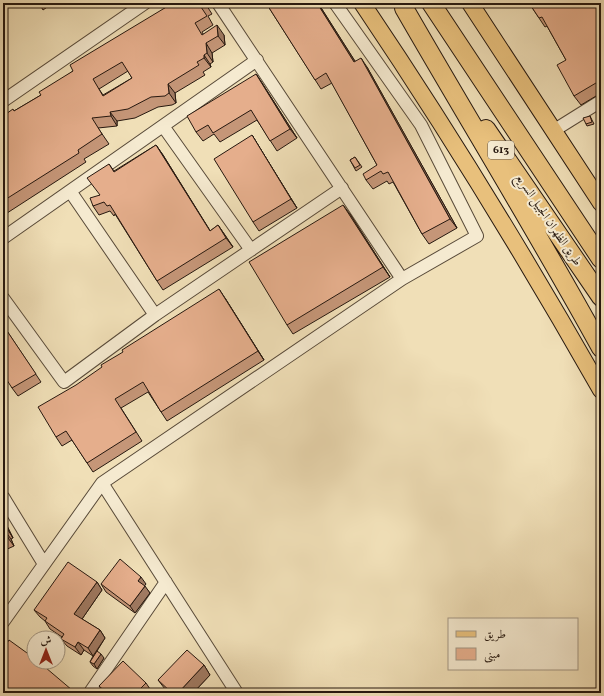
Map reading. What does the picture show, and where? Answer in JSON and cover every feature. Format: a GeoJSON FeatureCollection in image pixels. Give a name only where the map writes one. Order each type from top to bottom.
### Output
{"type":"FeatureCollection","features":[{"type":"Feature","properties":{"kind":"highway","name":"طريق الظهران الجبيل السريع"},"geometry":{"type":"LineString","coordinates":[[431,3],[601,259]]}},
{"type":"Feature","properties":{"kind":"highway","name":"طريق الظهران الجبيل السريع"},"geometry":{"type":"LineString","coordinates":[[402,5],[601,297]]}},
{"type":"Feature","properties":{"kind":"highway"},"geometry":{"type":"LineString","coordinates":[[402,5],[492,161],[563,279],[601,348]]}},
{"type":"Feature","properties":{"kind":"main road"},"geometry":{"type":"LineString","coordinates":[[362,3],[436,113],[510,234],[601,390]]}},
{"type":"Feature","properties":{"kind":"main road"},"geometry":{"type":"LineString","coordinates":[[470,3],[601,203]]}},
{"type":"Feature","properties":{"kind":"street"},"geometry":{"type":"LineString","coordinates":[[3,101],[145,3]]}},
{"type":"Feature","properties":{"kind":"street"},"geometry":{"type":"LineString","coordinates":[[218,3],[402,279]]}},
{"type":"Feature","properties":{"kind":"street"},"geometry":{"type":"LineString","coordinates":[[3,622],[102,483],[402,279],[477,236],[421,125],[335,3]]}},
{"type":"Feature","properties":{"kind":"street"},"geometry":{"type":"LineString","coordinates":[[3,238],[257,60]]}},
{"type":"Feature","properties":{"kind":"street"},"geometry":{"type":"LineString","coordinates":[[553,131],[601,101]]}},
{"type":"Feature","properties":{"kind":"street"},"geometry":{"type":"LineString","coordinates":[[163,126],[251,250]]}},
{"type":"Feature","properties":{"kind":"street"},"geometry":{"type":"LineString","coordinates":[[3,298],[64,382],[155,315],[342,188]]}},
{"type":"Feature","properties":{"kind":"street"},"geometry":{"type":"LineString","coordinates":[[70,191],[155,315]]}},
{"type":"Feature","properties":{"kind":"street"},"geometry":{"type":"LineString","coordinates":[[102,483],[237,693]]}},
{"type":"Feature","properties":{"kind":"street"},"geometry":{"type":"LineString","coordinates":[[3,497],[44,564]]}},
{"type":"Feature","properties":{"kind":"street"},"geometry":{"type":"LineString","coordinates":[[91,692],[166,582]]}},
{"type":"Feature","properties":{"kind":"building"},"geometry":{"type":"Polygon","coordinates":[[[173,3],[204,3],[205,5],[201,7],[207,16],[195,23],[202,35],[217,25],[218,36],[206,43],[207,53],[204,55],[204,58],[197,62],[199,65],[168,84],[169,93],[165,96],[151,97],[128,109],[110,112],[111,116],[92,118],[102,134],[78,150],[79,153],[3,201],[3,116],[13,109],[14,111],[41,95],[39,92],[73,71],[70,65],[173,3]],[[122,62],[93,79],[103,96],[132,78],[122,62]]]}},
{"type":"Feature","properties":{"kind":"building"},"geometry":{"type":"Polygon","coordinates":[[[266,3],[317,3],[354,62],[361,58],[450,219],[422,234],[388,172],[383,174],[381,171],[366,180],[363,174],[377,165],[326,73],[315,80],[266,3]]]}},
{"type":"Feature","properties":{"kind":"building"},"geometry":{"type":"Polygon","coordinates":[[[529,3],[601,3],[601,80],[574,96],[557,65],[566,60],[542,17],[539,18],[529,3]]]}},
{"type":"Feature","properties":{"kind":"building"},"geometry":{"type":"Polygon","coordinates":[[[256,74],[290,129],[270,141],[251,110],[213,133],[208,125],[196,132],[187,116],[256,74]]]}},
{"type":"Feature","properties":{"kind":"building"},"geometry":{"type":"Polygon","coordinates":[[[590,116],[592,122],[586,124],[583,118],[590,116]]]}},
{"type":"Feature","properties":{"kind":"building"},"geometry":{"type":"Polygon","coordinates":[[[252,135],[291,199],[253,222],[214,159],[252,135]]]}},
{"type":"Feature","properties":{"kind":"building"},"geometry":{"type":"Polygon","coordinates":[[[156,145],[210,231],[218,225],[226,238],[157,281],[110,205],[107,206],[104,202],[93,206],[90,198],[100,195],[87,178],[109,164],[114,172],[156,145]]]}},
{"type":"Feature","properties":{"kind":"building"},"geometry":{"type":"Polygon","coordinates":[[[355,157],[360,165],[355,168],[350,160],[355,157]]]}},
{"type":"Feature","properties":{"kind":"building"},"geometry":{"type":"Polygon","coordinates":[[[343,205],[383,267],[287,325],[249,262],[343,205]]]}},
{"type":"Feature","properties":{"kind":"building"},"geometry":{"type":"Polygon","coordinates":[[[219,289],[258,351],[161,412],[143,382],[115,399],[136,432],[87,463],[66,431],[56,437],[38,407],[76,385],[102,367],[101,365],[123,352],[122,350],[219,289]]]}},
{"type":"Feature","properties":{"kind":"building"},"geometry":{"type":"Polygon","coordinates":[[[3,325],[36,374],[12,388],[3,374],[3,325]]]}},
{"type":"Feature","properties":{"kind":"building"},"geometry":{"type":"Polygon","coordinates":[[[3,521],[8,530],[5,531],[8,538],[3,540],[3,521]]]}},
{"type":"Feature","properties":{"kind":"building"},"geometry":{"type":"Polygon","coordinates":[[[120,559],[141,577],[138,581],[145,586],[130,606],[101,584],[120,559]]]}},
{"type":"Feature","properties":{"kind":"building"},"geometry":{"type":"Polygon","coordinates":[[[68,562],[97,582],[74,614],[100,630],[88,648],[78,642],[75,647],[66,642],[66,630],[58,630],[45,621],[47,618],[34,610],[68,562]]]}},
{"type":"Feature","properties":{"kind":"building"},"geometry":{"type":"Polygon","coordinates":[[[9,640],[26,652],[26,670],[48,670],[72,690],[69,693],[22,693],[18,689],[15,693],[6,693],[7,690],[3,688],[3,649],[9,640]]]}},
{"type":"Feature","properties":{"kind":"building"},"geometry":{"type":"Polygon","coordinates":[[[187,650],[204,665],[178,693],[172,693],[158,680],[187,650]]]}},
{"type":"Feature","properties":{"kind":"building"},"geometry":{"type":"Polygon","coordinates":[[[97,651],[101,654],[94,664],[90,662],[97,651]]]}},
{"type":"Feature","properties":{"kind":"building"},"geometry":{"type":"Polygon","coordinates":[[[123,661],[146,683],[136,693],[119,693],[114,688],[107,693],[99,686],[123,661]]]}}]}
